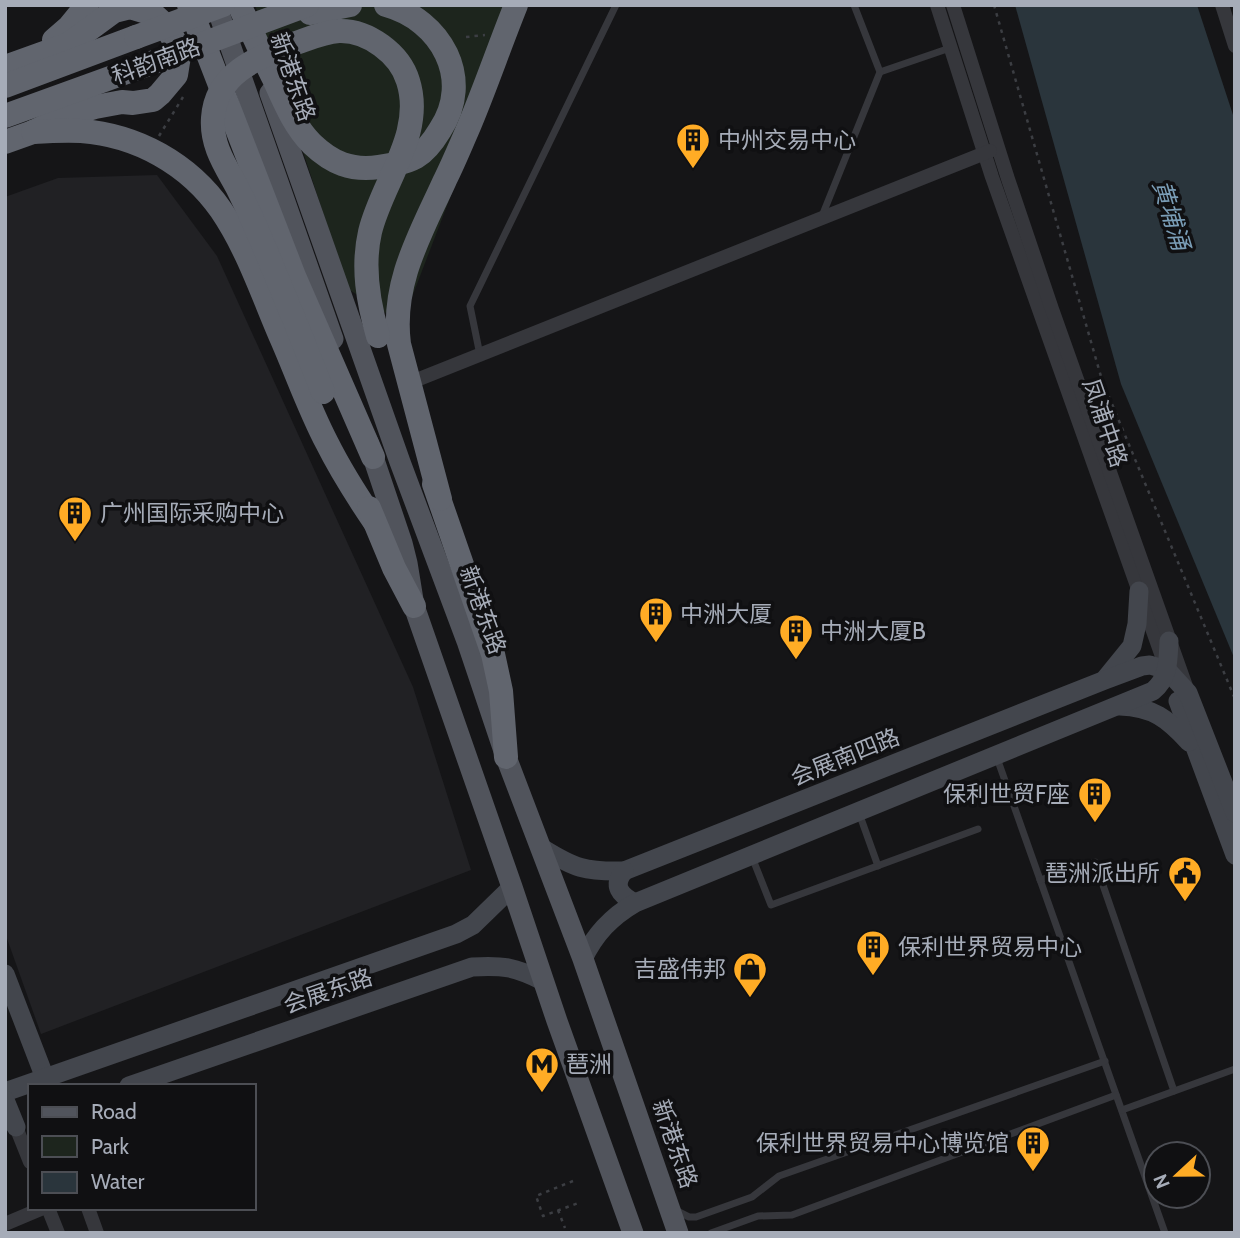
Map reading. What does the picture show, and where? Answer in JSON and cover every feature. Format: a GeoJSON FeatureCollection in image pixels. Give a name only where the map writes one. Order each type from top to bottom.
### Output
{"type":"FeatureCollection","features":[{"type":"Feature","properties":{"kind":"highway"},"geometry":{"type":"LineString","coordinates":[[5,67],[51,43],[87,5]]}},
{"type":"Feature","properties":{"kind":"highway"},"geometry":{"type":"LineString","coordinates":[[190,5],[293,276],[373,457]]}},
{"type":"Feature","properties":{"kind":"highway"},"geometry":{"type":"LineString","coordinates":[[350,5],[309,9],[241,10],[289,110],[310,142],[328,158],[357,168],[397,164],[417,157],[432,143],[454,100],[450,62],[441,44],[415,17],[386,5]]}},
{"type":"Feature","properties":{"kind":"highway"},"geometry":{"type":"LineString","coordinates":[[440,499],[397,333],[398,309],[404,273],[488,80],[516,5]]}},
{"type":"Feature","properties":{"kind":"highway"},"geometry":{"type":"LineString","coordinates":[[5,67],[69,44],[104,17],[130,7],[153,14],[165,25],[174,40],[179,57],[176,75],[153,100],[95,107],[68,115],[5,142]]}},
{"type":"Feature","properties":{"kind":"highway","name":"科韵南路"},"geometry":{"type":"LineString","coordinates":[[5,86],[136,37],[241,10]]}},
{"type":"Feature","properties":{"kind":"highway","name":"科韵南路"},"geometry":{"type":"LineString","coordinates":[[5,116],[146,65],[241,10]]}},
{"type":"Feature","properties":{"kind":"highway"},"geometry":{"type":"LineString","coordinates":[[414,606],[374,521],[275,270],[219,153],[213,127],[216,103],[239,70],[272,52],[316,36],[339,31],[372,40],[391,54],[408,79],[413,106],[408,134],[374,218],[368,243],[367,290],[378,336],[440,499],[493,654],[501,691],[506,757]]}},
{"type":"Feature","properties":{"kind":"highway"},"geometry":{"type":"LineString","coordinates":[[33,132],[81,131],[114,136],[138,144],[172,162],[206,192],[239,241],[326,442],[345,478],[374,521]]}},
{"type":"Feature","properties":{"kind":"main road"},"geometry":{"type":"LineString","coordinates":[[216,5],[402,542],[414,606],[633,1233]]}},
{"type":"Feature","properties":{"kind":"main road","name":"新港东路"},"geometry":{"type":"LineString","coordinates":[[241,10],[506,757],[583,958],[678,1233]]}},
{"type":"Feature","properties":{"kind":"street","name":"凤浦中路"},"geometry":{"type":"LineString","coordinates":[[937,5],[951,48],[1052,309],[1168,640],[1235,813]]}},
{"type":"Feature","properties":{"kind":"street","name":"凤浦中路"},"geometry":{"type":"LineString","coordinates":[[953,5],[991,150],[1139,591],[1235,855]]}},
{"type":"Feature","properties":{"kind":"street"},"geometry":{"type":"LineString","coordinates":[[1222,5],[1235,46]]}},
{"type":"Feature","properties":{"kind":"street"},"geometry":{"type":"LineString","coordinates":[[409,383],[991,150]]}},
{"type":"Feature","properties":{"kind":"street"},"geometry":{"type":"LineString","coordinates":[[1105,680],[1132,646],[1137,624],[1139,591]]}},
{"type":"Feature","properties":{"kind":"street"},"geometry":{"type":"LineString","coordinates":[[583,958],[596,935],[608,921],[635,903],[1153,691],[1160,685],[1167,670],[1168,640]]}},
{"type":"Feature","properties":{"kind":"street","name":"会展南四路"},"geometry":{"type":"LineString","coordinates":[[542,848],[572,866],[588,870],[624,871],[1142,666],[1150,665],[1167,670]]}},
{"type":"Feature","properties":{"kind":"street"},"geometry":{"type":"LineString","coordinates":[[1167,670],[1188,693]]}},
{"type":"Feature","properties":{"kind":"street"},"geometry":{"type":"LineString","coordinates":[[1115,706],[1134,706],[1163,716],[1196,750]]}},
{"type":"Feature","properties":{"kind":"street"},"geometry":{"type":"LineString","coordinates":[[624,871],[619,877],[619,889],[625,898],[635,903]]}},
{"type":"Feature","properties":{"kind":"street"},"geometry":{"type":"LineString","coordinates":[[5,1092],[456,934],[473,925],[512,887]]}},
{"type":"Feature","properties":{"kind":"street","name":"会展东路"},"geometry":{"type":"LineString","coordinates":[[135,1084],[472,967],[496,965],[523,971],[543,981]]}},
{"type":"Feature","properties":{"kind":"street"},"geometry":{"type":"LineString","coordinates":[[5,974],[45,1078]]}},
{"type":"Feature","properties":{"kind":"street"},"geometry":{"type":"LineString","coordinates":[[5,1100],[28,1157]]}},
{"type":"Feature","properties":{"kind":"street"},"geometry":{"type":"LineString","coordinates":[[5,1224],[41,1210]]}},
{"type":"Feature","properties":{"kind":"street"},"geometry":{"type":"LineString","coordinates":[[47,1210],[58,1233]]}},
{"type":"Feature","properties":{"kind":"street"},"geometry":{"type":"LineString","coordinates":[[89,1210],[97,1233]]}},
{"type":"Feature","properties":{"kind":"lane"},"geometry":{"type":"LineString","coordinates":[[481,356],[470,306],[616,5]]}},
{"type":"Feature","properties":{"kind":"lane"},"geometry":{"type":"LineString","coordinates":[[822,217],[880,72],[854,5]]}},
{"type":"Feature","properties":{"kind":"lane"},"geometry":{"type":"LineString","coordinates":[[880,72],[951,48]]}},
{"type":"Feature","properties":{"kind":"lane"},"geometry":{"type":"LineString","coordinates":[[996,756],[1165,1233]]}},
{"type":"Feature","properties":{"kind":"lane"},"geometry":{"type":"LineString","coordinates":[[859,812],[878,866]]}},
{"type":"Feature","properties":{"kind":"lane"},"geometry":{"type":"LineString","coordinates":[[751,856],[771,905],[978,829]]}},
{"type":"Feature","properties":{"kind":"lane"},"geometry":{"type":"LineString","coordinates":[[1040,880],[1095,862],[1174,1091]]}},
{"type":"Feature","properties":{"kind":"lane"},"geometry":{"type":"LineString","coordinates":[[670,1208],[696,1217],[752,1197],[779,1176],[1105,1061]]}},
{"type":"Feature","properties":{"kind":"lane"},"geometry":{"type":"LineString","coordinates":[[1122,1110],[1235,1069]]}},
{"type":"Feature","properties":{"kind":"lane"},"geometry":{"type":"LineString","coordinates":[[711,1233],[758,1216],[792,1215],[1116,1095]]}},
{"type":"Feature","properties":{"kind":"path"},"geometry":{"type":"LineString","coordinates":[[994,5],[1102,380],[1235,699]]}},
{"type":"Feature","properties":{"kind":"path"},"geometry":{"type":"LineString","coordinates":[[466,37],[486,35]]}},
{"type":"Feature","properties":{"kind":"path"},"geometry":{"type":"LineString","coordinates":[[573,1181],[536,1196],[543,1216],[581,1202]]}},
{"type":"Feature","properties":{"kind":"path"},"geometry":{"type":"LineString","coordinates":[[558,1210],[565,1228]]}},
{"type":"Feature","properties":{"kind":"shaded area"},"geometry":{"type":"Polygon","coordinates":[[[157,175],[217,256],[413,687],[471,870],[41,1034],[5,933],[5,197],[58,178],[157,175]]]}},
{"type":"Feature","properties":{"kind":"green space"},"geometry":{"type":"Polygon","coordinates":[[[255,5],[524,5],[402,323],[348,289],[255,5]]]}},
{"type":"Feature","properties":{"kind":"water","name":"黄埔涌"},"geometry":{"type":"Polygon","coordinates":[[[1015,5],[1197,5],[1235,121],[1235,660],[1121,384],[1015,5]]]}},
{"type":"Feature","properties":{"kind":"place","name":"中州交易中心"},"geometry":{"type":"Point","coordinates":[693,170]}},
{"type":"Feature","properties":{"kind":"place","name":"广州国际采购中心"},"geometry":{"type":"Point","coordinates":[75,543]}},
{"type":"Feature","properties":{"kind":"place","name":"中洲大厦"},"geometry":{"type":"Point","coordinates":[656,644]}},
{"type":"Feature","properties":{"kind":"place","name":"中洲大厦B"},"geometry":{"type":"Point","coordinates":[796,661]}},
{"type":"Feature","properties":{"kind":"place","name":"保利世贸F座"},"geometry":{"type":"Point","coordinates":[1095,824]}},
{"type":"Feature","properties":{"kind":"place","name":"琶洲派出所"},"geometry":{"type":"Point","coordinates":[1185,903]}},
{"type":"Feature","properties":{"kind":"place","name":"保利世界贸易中心"},"geometry":{"type":"Point","coordinates":[873,977]}},
{"type":"Feature","properties":{"kind":"place","name":"吉盛伟邦"},"geometry":{"type":"Point","coordinates":[750,999]}},
{"type":"Feature","properties":{"kind":"place","name":"琶洲"},"geometry":{"type":"Point","coordinates":[542,1094]}},
{"type":"Feature","properties":{"kind":"place","name":"保利世界贸易中心博览馆"},"geometry":{"type":"Point","coordinates":[1033,1173]}}]}
